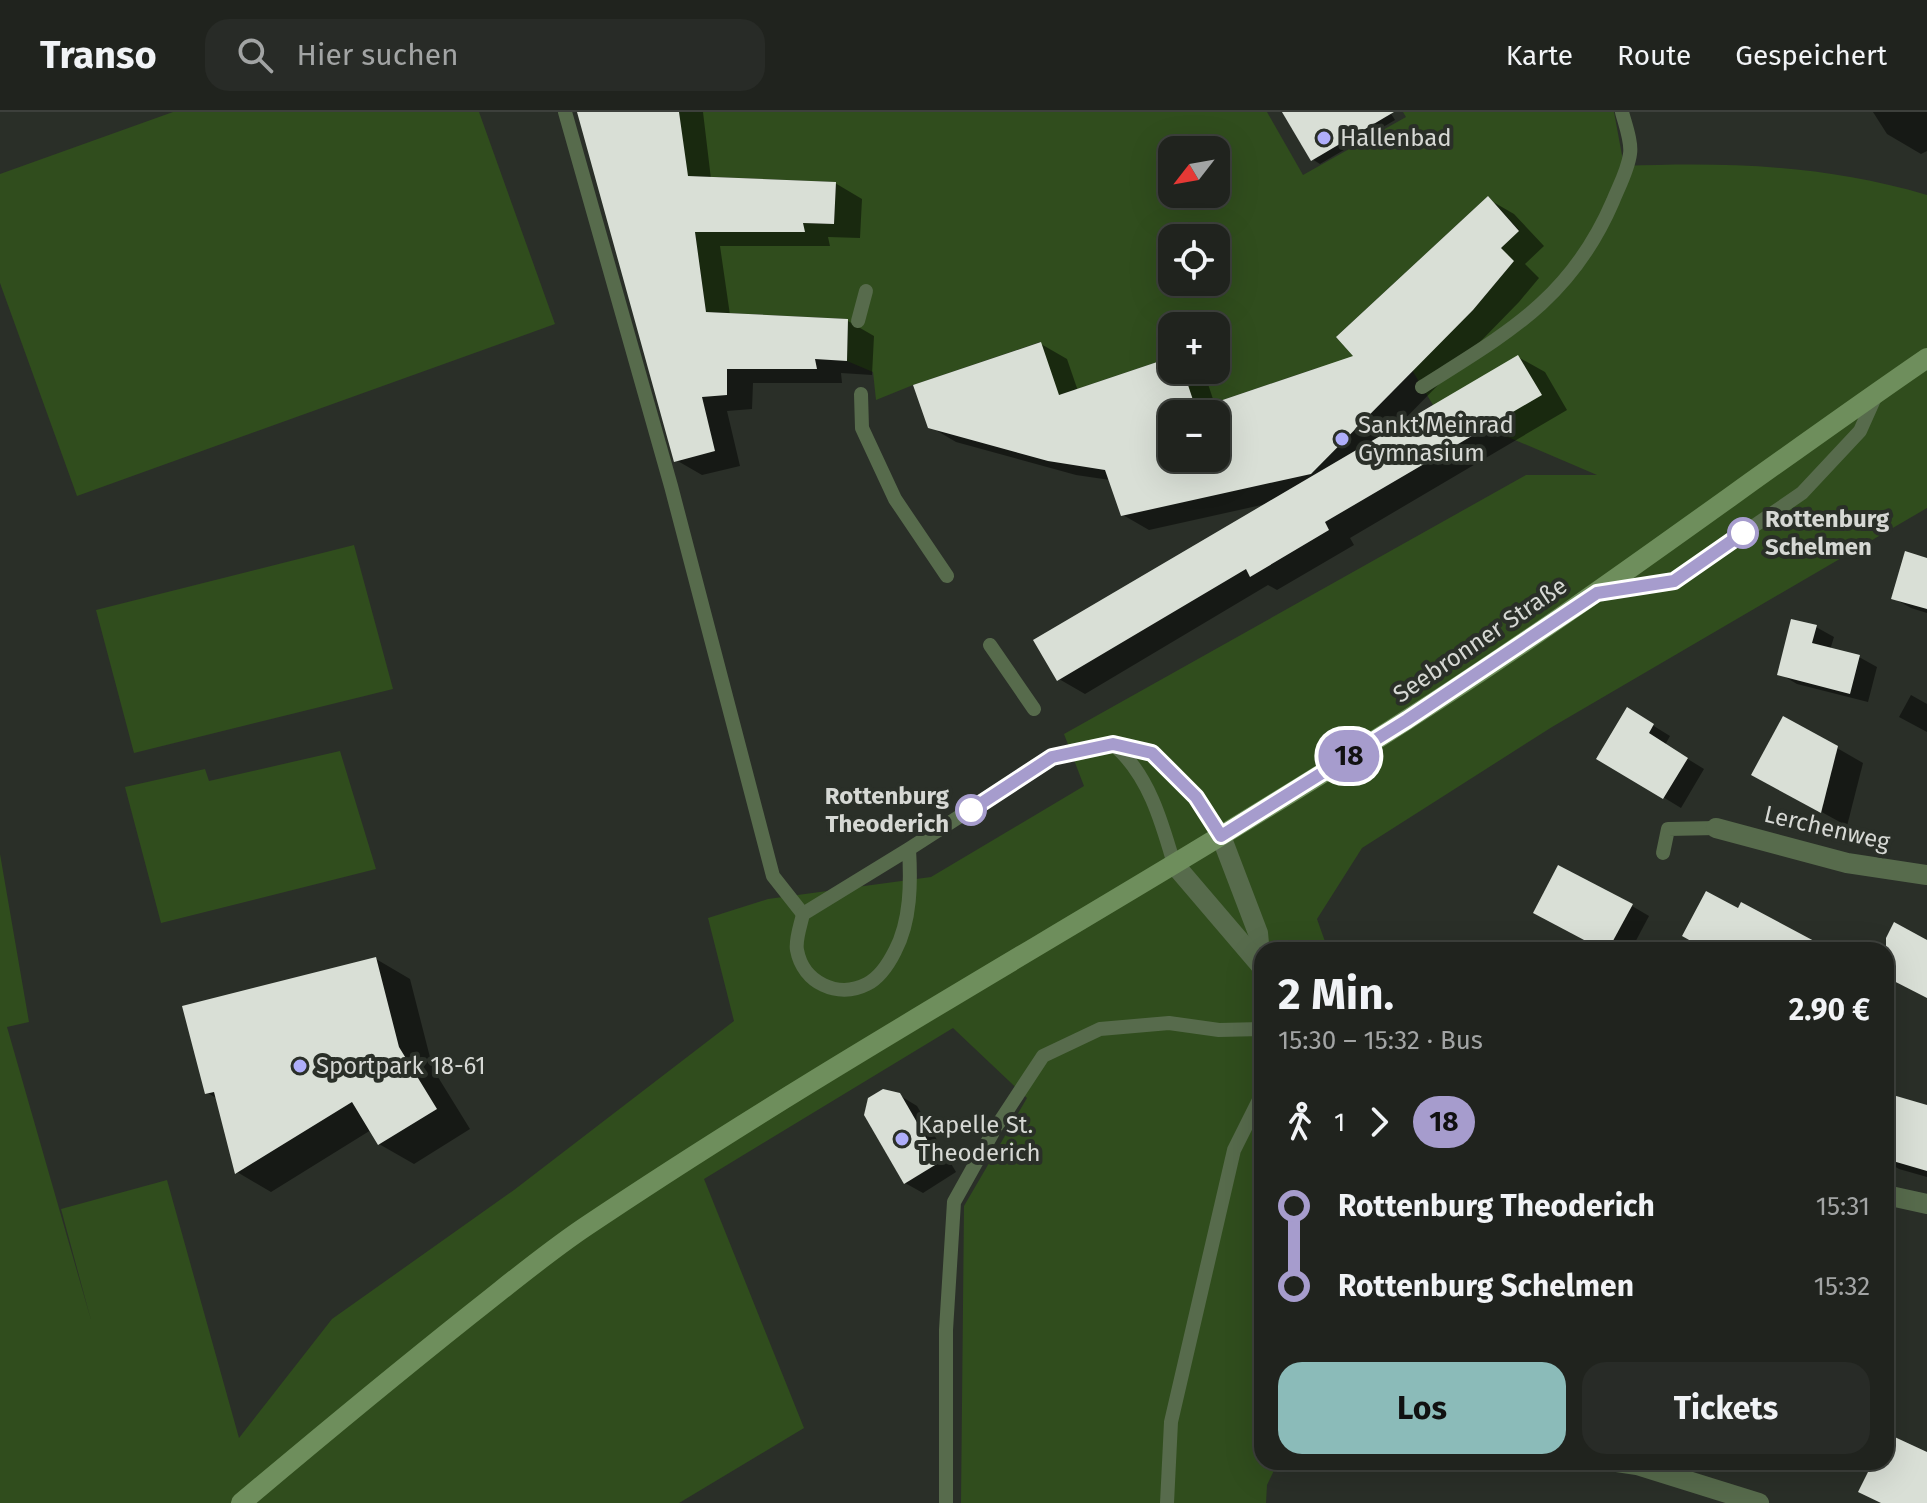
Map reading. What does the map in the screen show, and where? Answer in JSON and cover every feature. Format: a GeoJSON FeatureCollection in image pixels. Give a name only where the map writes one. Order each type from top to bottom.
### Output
{"type":"FeatureCollection","features":[{"type":"Feature","properties":{"kind":"street","name":"Seebronner Straße"},"geometry":{"type":"LineString","coordinates":[[241,1503],[391,1377],[580,1230],[747,1121],[1221,836],[1407,720],[1597,593],[1927,358]]}},
{"type":"Feature","properties":{"kind":"street","name":"Lerchenweg"},"geometry":{"type":"LineString","coordinates":[[1716,828],[1847,863],[1927,875]]}},
{"type":"Feature","properties":{"kind":"street"},"geometry":{"type":"LineString","coordinates":[[1221,836],[1259,942]]}},
{"type":"Feature","properties":{"kind":"street"},"geometry":{"type":"LineString","coordinates":[[1174,864],[1254,958]]}},
{"type":"Feature","properties":{"kind":"street"},"geometry":{"type":"LineString","coordinates":[[1894,1197],[1927,1204]]}},
{"type":"Feature","properties":{"kind":"street"},"geometry":{"type":"LineString","coordinates":[[1653,1470],[1759,1503]]}},
{"type":"Feature","properties":{"kind":"lane"},"geometry":{"type":"LineString","coordinates":[[565,112],[651,413],[773,876],[803,914]]}},
{"type":"Feature","properties":{"kind":"lane"},"geometry":{"type":"LineString","coordinates":[[1422,387],[1510,330],[1543,305],[1566,280],[1607,215],[1631,152],[1622,112]]}},
{"type":"Feature","properties":{"kind":"lane"},"geometry":{"type":"LineString","coordinates":[[858,321],[866,291]]}},
{"type":"Feature","properties":{"kind":"lane"},"geometry":{"type":"LineString","coordinates":[[1597,593],[1674,581],[1802,493],[1860,431],[1878,392]]}},
{"type":"Feature","properties":{"kind":"lane"},"geometry":{"type":"LineString","coordinates":[[861,394],[862,428],[895,499],[947,576]]}},
{"type":"Feature","properties":{"kind":"lane"},"geometry":{"type":"LineString","coordinates":[[990,645],[1034,709]]}},
{"type":"Feature","properties":{"kind":"lane"},"geometry":{"type":"LineString","coordinates":[[909,849],[911,886],[896,949],[885,967],[870,982],[847,991],[825,987],[808,975],[796,948],[803,914],[1052,757],[1113,744],[1152,753],[1196,797],[1221,836]]}},
{"type":"Feature","properties":{"kind":"lane"},"geometry":{"type":"LineString","coordinates":[[1113,744],[1130,759],[1141,779],[1161,819],[1174,864]]}},
{"type":"Feature","properties":{"kind":"lane"},"geometry":{"type":"LineString","coordinates":[[1663,853],[1668,829],[1716,828]]}},
{"type":"Feature","properties":{"kind":"lane"},"geometry":{"type":"LineString","coordinates":[[946,1503],[946,1330],[954,1202],[993,1132],[1043,1056],[1100,1029],[1169,1023],[1219,1030],[1254,1029]]}},
{"type":"Feature","properties":{"kind":"lane"},"geometry":{"type":"LineString","coordinates":[[1167,1503],[1171,1422],[1234,1150],[1254,1110]]}},
{"type":"Feature","properties":{"kind":"green space"},"geometry":{"type":"Polygon","coordinates":[[[173,112],[479,112],[555,324],[77,496],[0,283],[0,174],[173,112]]]}},
{"type":"Feature","properties":{"kind":"green space"},"geometry":{"type":"Polygon","coordinates":[[[679,112],[1267,112],[1303,175],[1406,117],[1403,112],[1614,112],[1624,166],[1777,168],[1851,177],[1927,195],[1927,508],[1552,727],[1362,848],[1317,919],[1325,942],[1254,942],[1254,1470],[1274,1470],[1267,1485],[1266,1503],[961,1503],[964,1206],[1027,1098],[953,1028],[704,1179],[804,1428],[679,1503],[0,1503],[0,854],[29,1022],[7,1027],[91,1320],[61,1209],[167,1180],[239,1438],[332,1319],[514,1190],[734,1021],[708,918],[768,899],[931,877],[1084,786],[1064,734],[1526,475],[1597,475],[1433,405],[1412,370],[1473,310],[1513,262],[1501,248],[1519,230],[1488,196],[1336,337],[1357,360],[1314,369],[1222,400],[1193,400],[1188,384],[1230,384],[1230,312],[1158,312],[1158,362],[1053,397],[1056,388],[1040,342],[876,400],[873,372],[847,361],[848,319],[706,312],[695,232],[804,232],[803,223],[834,224],[836,182],[687,176],[679,112]]]}},
{"type":"Feature","properties":{"kind":"green space"},"geometry":{"type":"Polygon","coordinates":[[[354,545],[393,689],[134,753],[96,610],[354,545]]]}},
{"type":"Feature","properties":{"kind":"green space"},"geometry":{"type":"Polygon","coordinates":[[[340,751],[376,869],[161,923],[125,787],[205,769],[209,781],[340,751]]]}},
{"type":"Feature","properties":{"kind":"building"},"geometry":{"type":"Polygon","coordinates":[[[577,112],[679,112],[688,176],[836,182],[834,224],[803,223],[805,232],[695,232],[706,312],[848,319],[847,361],[815,359],[817,369],[727,369],[727,395],[702,397],[715,451],[674,462],[577,112]]]}},
{"type":"Feature","properties":{"kind":"building","name":"Hallenbad"},"geometry":{"type":"Polygon","coordinates":[[[1282,112],[1394,112],[1311,161],[1282,112]]]}},
{"type":"Feature","properties":{"kind":"building"},"geometry":{"type":"Polygon","coordinates":[[[1488,196],[1519,231],[1501,248],[1514,261],[1473,310],[1311,474],[1121,516],[1105,470],[1048,461],[928,428],[913,385],[1041,342],[1059,395],[1158,362],[1158,384],[1188,384],[1193,400],[1158,400],[1158,472],[1230,472],[1230,400],[1223,400],[1353,356],[1336,337],[1488,196]]]}},
{"type":"Feature","properties":{"kind":"building"},"geometry":{"type":"Polygon","coordinates":[[[1518,355],[1542,395],[1325,522],[1329,530],[1250,577],[1246,569],[1057,681],[1033,640],[1518,355]]]}},
{"type":"Feature","properties":{"kind":"building"},"geometry":{"type":"Polygon","coordinates":[[[1905,551],[1927,558],[1927,609],[1891,599],[1905,551]]]}},
{"type":"Feature","properties":{"kind":"building"},"geometry":{"type":"Polygon","coordinates":[[[1791,619],[1817,625],[1812,643],[1860,655],[1850,694],[1777,675],[1791,619]]]}},
{"type":"Feature","properties":{"kind":"building"},"geometry":{"type":"Polygon","coordinates":[[[1627,707],[1654,724],[1649,733],[1688,758],[1663,799],[1596,759],[1627,707]]]}},
{"type":"Feature","properties":{"kind":"building"},"geometry":{"type":"Polygon","coordinates":[[[1783,716],[1838,746],[1821,813],[1751,775],[1783,716]]]}},
{"type":"Feature","properties":{"kind":"building"},"geometry":{"type":"Polygon","coordinates":[[[1558,865],[1633,904],[1612,942],[1588,942],[1533,913],[1558,865]]]}},
{"type":"Feature","properties":{"kind":"building"},"geometry":{"type":"Polygon","coordinates":[[[1706,891],[1738,908],[1741,902],[1816,942],[1693,942],[1682,936],[1706,891]]]}},
{"type":"Feature","properties":{"kind":"building"},"geometry":{"type":"Polygon","coordinates":[[[1894,922],[1927,940],[1927,998],[1894,981],[1894,942],[1886,942],[1894,922]]]}},
{"type":"Feature","properties":{"kind":"building","name":"Sportpark 18-61"},"geometry":{"type":"Polygon","coordinates":[[[376,957],[399,1047],[437,1109],[378,1145],[352,1102],[235,1174],[214,1092],[205,1094],[182,1006],[376,957]]]}},
{"type":"Feature","properties":{"kind":"building","name":"Kapelle St. Theoderich"},"geometry":{"type":"Polygon","coordinates":[[[883,1089],[900,1093],[940,1162],[904,1184],[864,1115],[868,1098],[883,1089]]]}},
{"type":"Feature","properties":{"kind":"building"},"geometry":{"type":"Polygon","coordinates":[[[1894,1095],[1927,1105],[1927,1171],[1894,1161],[1894,1095]]]}},
{"type":"Feature","properties":{"kind":"building"},"geometry":{"type":"Polygon","coordinates":[[[1894,1437],[1927,1452],[1927,1503],[1881,1503],[1858,1492],[1869,1470],[1894,1470],[1894,1437]]]}},
{"type":"Feature","properties":{"kind":"bus line","name":"18"},"geometry":{"type":"LineString","coordinates":[[971,810],[1052,757],[1113,744],[1152,753],[1196,797],[1221,836],[1407,720],[1597,593],[1674,581],[1743,533]]}},
{"type":"Feature","properties":{"kind":"place","name":"Hallenbad"},"geometry":{"type":"Point","coordinates":[1324,138]}},
{"type":"Feature","properties":{"kind":"place","name":"Sankt Meinrad Gymnasium"},"geometry":{"type":"Point","coordinates":[1342,439]}},
{"type":"Feature","properties":{"kind":"place","name":"Rottenburg Schelmen"},"geometry":{"type":"Point","coordinates":[1743,533]}},
{"type":"Feature","properties":{"kind":"place","name":"Rottenburg Theoderich"},"geometry":{"type":"Point","coordinates":[971,810]}},
{"type":"Feature","properties":{"kind":"place","name":"Sportpark 18-61"},"geometry":{"type":"Point","coordinates":[300,1066]}},
{"type":"Feature","properties":{"kind":"place","name":"Kapelle St. Theoderich"},"geometry":{"type":"Point","coordinates":[902,1139]}}]}
